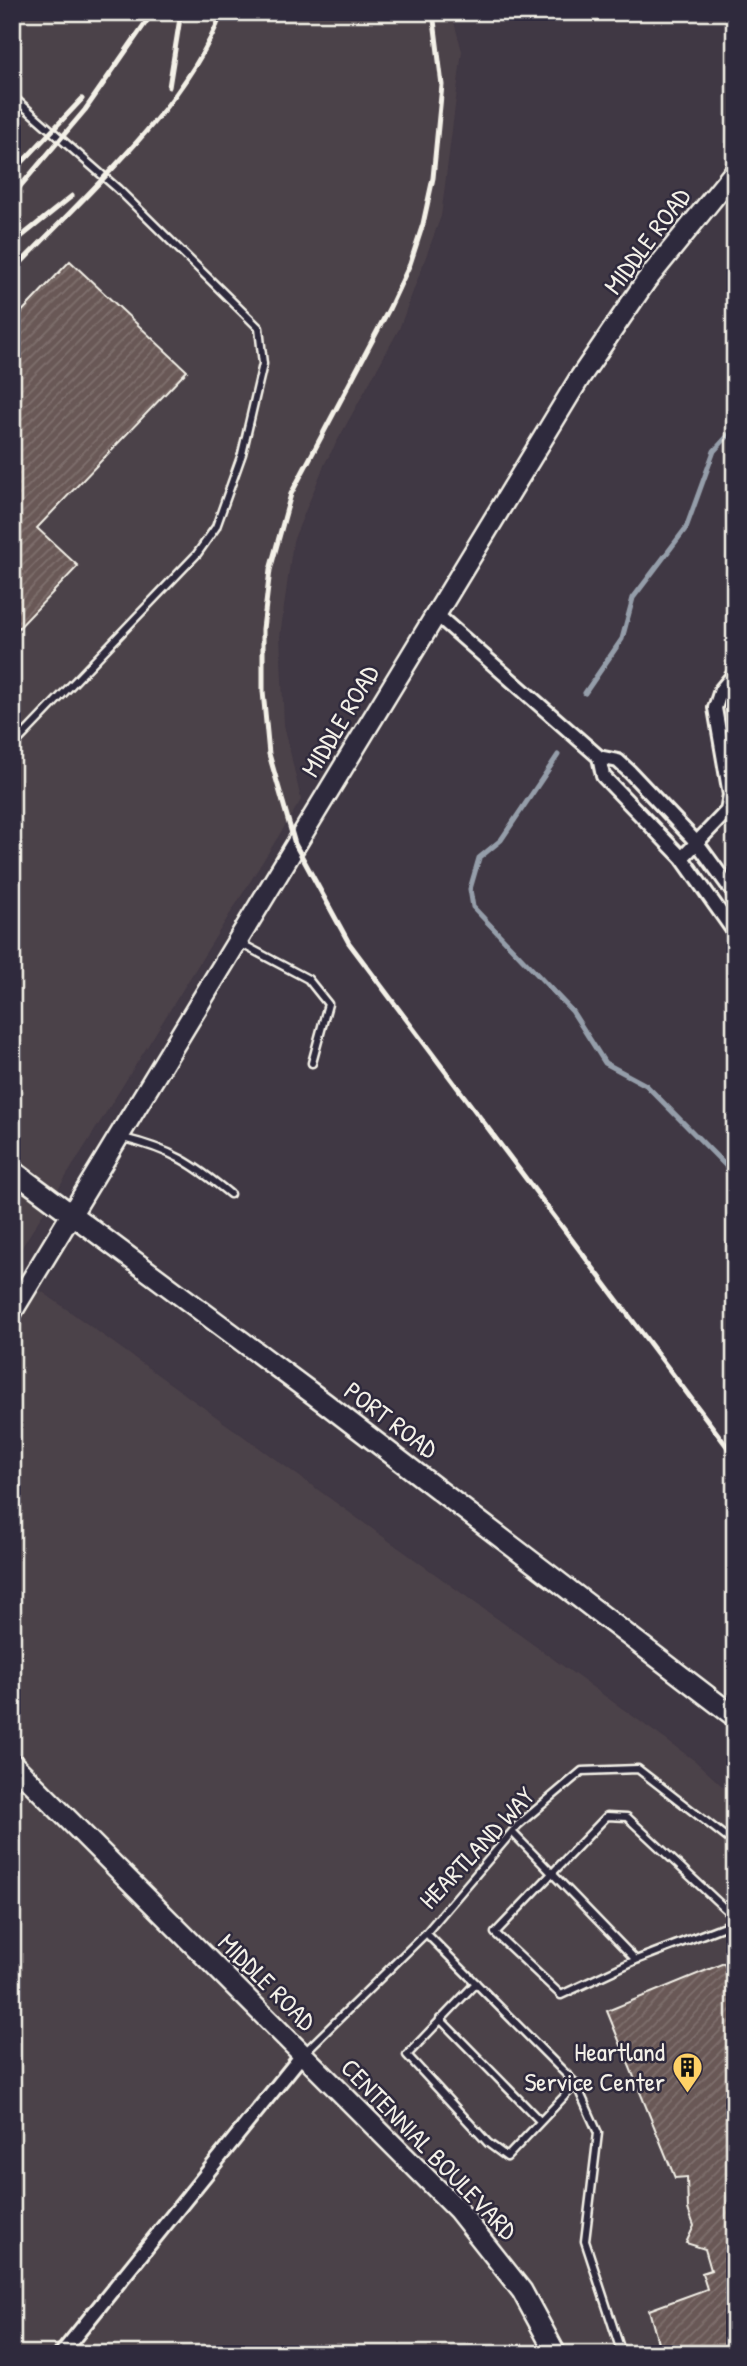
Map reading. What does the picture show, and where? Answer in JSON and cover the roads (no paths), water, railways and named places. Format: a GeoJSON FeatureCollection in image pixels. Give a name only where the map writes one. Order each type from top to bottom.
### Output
{"type":"FeatureCollection","features":[{"type":"Feature","properties":{"kind":"main road","name":"MIDDLE ROAD"},"geometry":{"type":"LineString","coordinates":[[12,1312],[587,368],[646,281],[735,172]]}},
{"type":"Feature","properties":{"kind":"main road","name":"PORT ROAD"},"geometry":{"type":"LineString","coordinates":[[12,1170],[336,1411],[735,1717]]}},
{"type":"Feature","properties":{"kind":"main road","name":"MIDDLE ROAD"},"geometry":{"type":"LineString","coordinates":[[12,1763],[302,2055]]}},
{"type":"Feature","properties":{"kind":"main road","name":"CENTENNIAL BOULEVARD"},"geometry":{"type":"LineString","coordinates":[[302,2055],[458,2210],[522,2291],[556,2354]]}},
{"type":"Feature","properties":{"kind":"street"},"geometry":{"type":"LineString","coordinates":[[436,614],[599,757],[618,761],[698,844],[735,895]]}},
{"type":"Feature","properties":{"kind":"street"},"geometry":{"type":"LineString","coordinates":[[682,858],[727,811],[730,795],[716,708],[721,690],[735,673]]}},
{"type":"Feature","properties":{"kind":"street"},"geometry":{"type":"LineString","coordinates":[[599,757],[603,776],[682,858],[735,933]]}},
{"type":"Feature","properties":{"kind":"street","name":"MIDDLE ROAD"},"geometry":{"type":"LineString","coordinates":[[61,2354],[302,2055]]}},
{"type":"Feature","properties":{"kind":"lane"},"geometry":{"type":"LineString","coordinates":[[12,96],[118,189],[259,328],[263,363],[242,454],[216,527],[197,554],[12,747]]}},
{"type":"Feature","properties":{"kind":"lane"},"geometry":{"type":"LineString","coordinates":[[237,941],[308,979],[328,1004],[312,1063]]}},
{"type":"Feature","properties":{"kind":"lane"},"geometry":{"type":"LineString","coordinates":[[117,1137],[163,1148],[196,1167],[230,1194]]}},
{"type":"Feature","properties":{"kind":"lane","name":"HEARTLAND WAY"},"geometry":{"type":"LineString","coordinates":[[302,2055],[426,1933],[512,1832],[582,1771],[638,1769],[735,1844]]}},
{"type":"Feature","properties":{"kind":"lane"},"geometry":{"type":"LineString","coordinates":[[619,1815],[627,1817],[735,1920],[561,1994],[495,1933],[551,1871],[607,1816],[619,1815]]}},
{"type":"Feature","properties":{"kind":"lane"},"geometry":{"type":"LineString","coordinates":[[512,1832],[636,1960]]}},
{"type":"Feature","properties":{"kind":"lane","name":"HEARTLAND WAY"},"geometry":{"type":"LineString","coordinates":[[426,1933],[576,2084],[598,2133],[585,2241],[622,2354]]}},
{"type":"Feature","properties":{"kind":"lane"},"geometry":{"type":"LineString","coordinates":[[476,1983],[407,2055],[488,2143],[507,2157],[576,2084]]}},
{"type":"Feature","properties":{"kind":"lane"},"geometry":{"type":"LineString","coordinates":[[440,2019],[540,2121]]}},
{"type":"Feature","properties":{"kind":"waterway"},"geometry":{"type":"LineString","coordinates":[[585,693],[622,639],[633,598],[686,528],[714,451],[735,428]]}},
{"type":"Feature","properties":{"kind":"waterway"},"geometry":{"type":"LineString","coordinates":[[558,755],[501,840],[479,858],[470,889],[473,907],[572,1011],[605,1063],[646,1085],[735,1175]]}},
{"type":"Feature","properties":{"kind":"railway"},"geometry":{"type":"LineString","coordinates":[[12,196],[85,110],[153,12]]}},
{"type":"Feature","properties":{"kind":"railway"},"geometry":{"type":"LineString","coordinates":[[169,87],[181,12]]}},
{"type":"Feature","properties":{"kind":"railway"},"geometry":{"type":"LineString","coordinates":[[12,272],[159,117],[206,47],[222,12]]}},
{"type":"Feature","properties":{"kind":"railway"},"geometry":{"type":"LineString","coordinates":[[433,12],[442,85],[433,178],[423,224],[410,264],[389,309],[291,494],[270,570],[263,629],[263,691],[269,754],[295,844],[349,943],[735,1457]]}},
{"type":"Feature","properties":{"kind":"railway"},"geometry":{"type":"LineString","coordinates":[[12,173],[82,99]]}},
{"type":"Feature","properties":{"kind":"railway"},"geometry":{"type":"LineString","coordinates":[[12,244],[72,196]]}},
{"type":"Feature","properties":{"kind":"place","name":"Heartland Service Center"},"geometry":{"type":"Point","coordinates":[688,2094]}}]}
